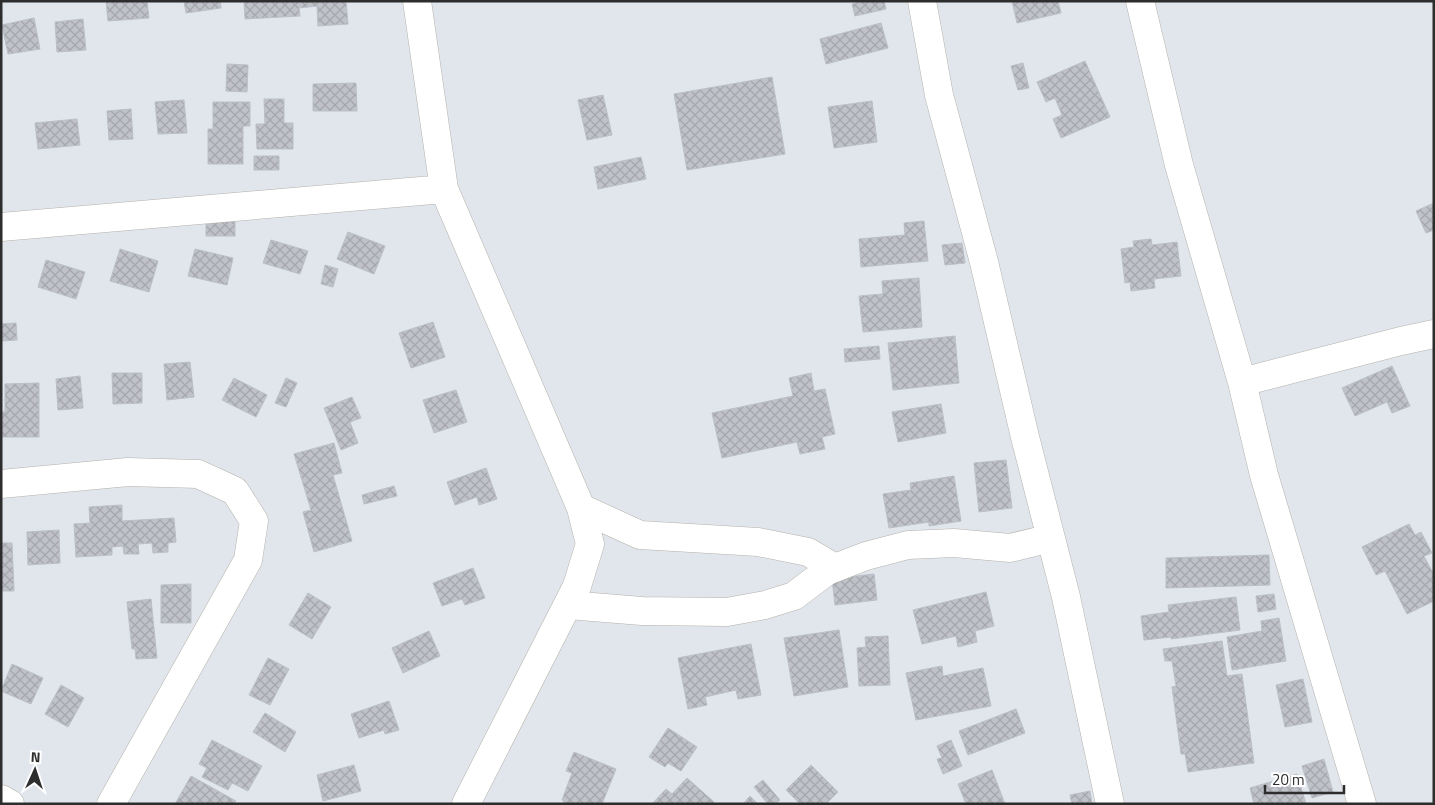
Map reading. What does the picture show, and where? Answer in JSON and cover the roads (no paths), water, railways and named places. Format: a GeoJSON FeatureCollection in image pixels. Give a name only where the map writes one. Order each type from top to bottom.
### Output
{"type":"FeatureCollection","features":[{"type":"Feature","properties":{"kind":"street"},"geometry":{"type":"LineString","coordinates":[[417,1],[444,189],[581,508],[590,544],[578,586],[466,804]]}},
{"type":"Feature","properties":{"kind":"street"},"geometry":{"type":"LineString","coordinates":[[922,1],[939,95],[984,262],[1025,437],[1066,597],[1110,804]]}},
{"type":"Feature","properties":{"kind":"street"},"geometry":{"type":"LineString","coordinates":[[1140,1],[1179,165],[1242,382],[1264,475],[1362,804]]}},
{"type":"Feature","properties":{"kind":"street"},"geometry":{"type":"LineString","coordinates":[[1,227],[444,189]]}},
{"type":"Feature","properties":{"kind":"street"},"geometry":{"type":"LineString","coordinates":[[1242,382],[1434,334]]}},
{"type":"Feature","properties":{"kind":"street"},"geometry":{"type":"LineString","coordinates":[[1,484],[128,472],[198,474],[235,491],[254,522],[248,560],[111,804]]}},
{"type":"Feature","properties":{"kind":"street"},"geometry":{"type":"LineString","coordinates":[[581,508],[640,535],[758,542],[808,552],[835,568]]}},
{"type":"Feature","properties":{"kind":"street"},"geometry":{"type":"LineString","coordinates":[[568,605],[642,611],[727,612],[765,605],[794,596],[827,570],[866,556],[908,545],[954,543],[1010,548],[1051,538]]}},
{"type":"Feature","properties":{"kind":"street"},"geometry":{"type":"LineString","coordinates":[[1,799],[10,804]]}}]}
